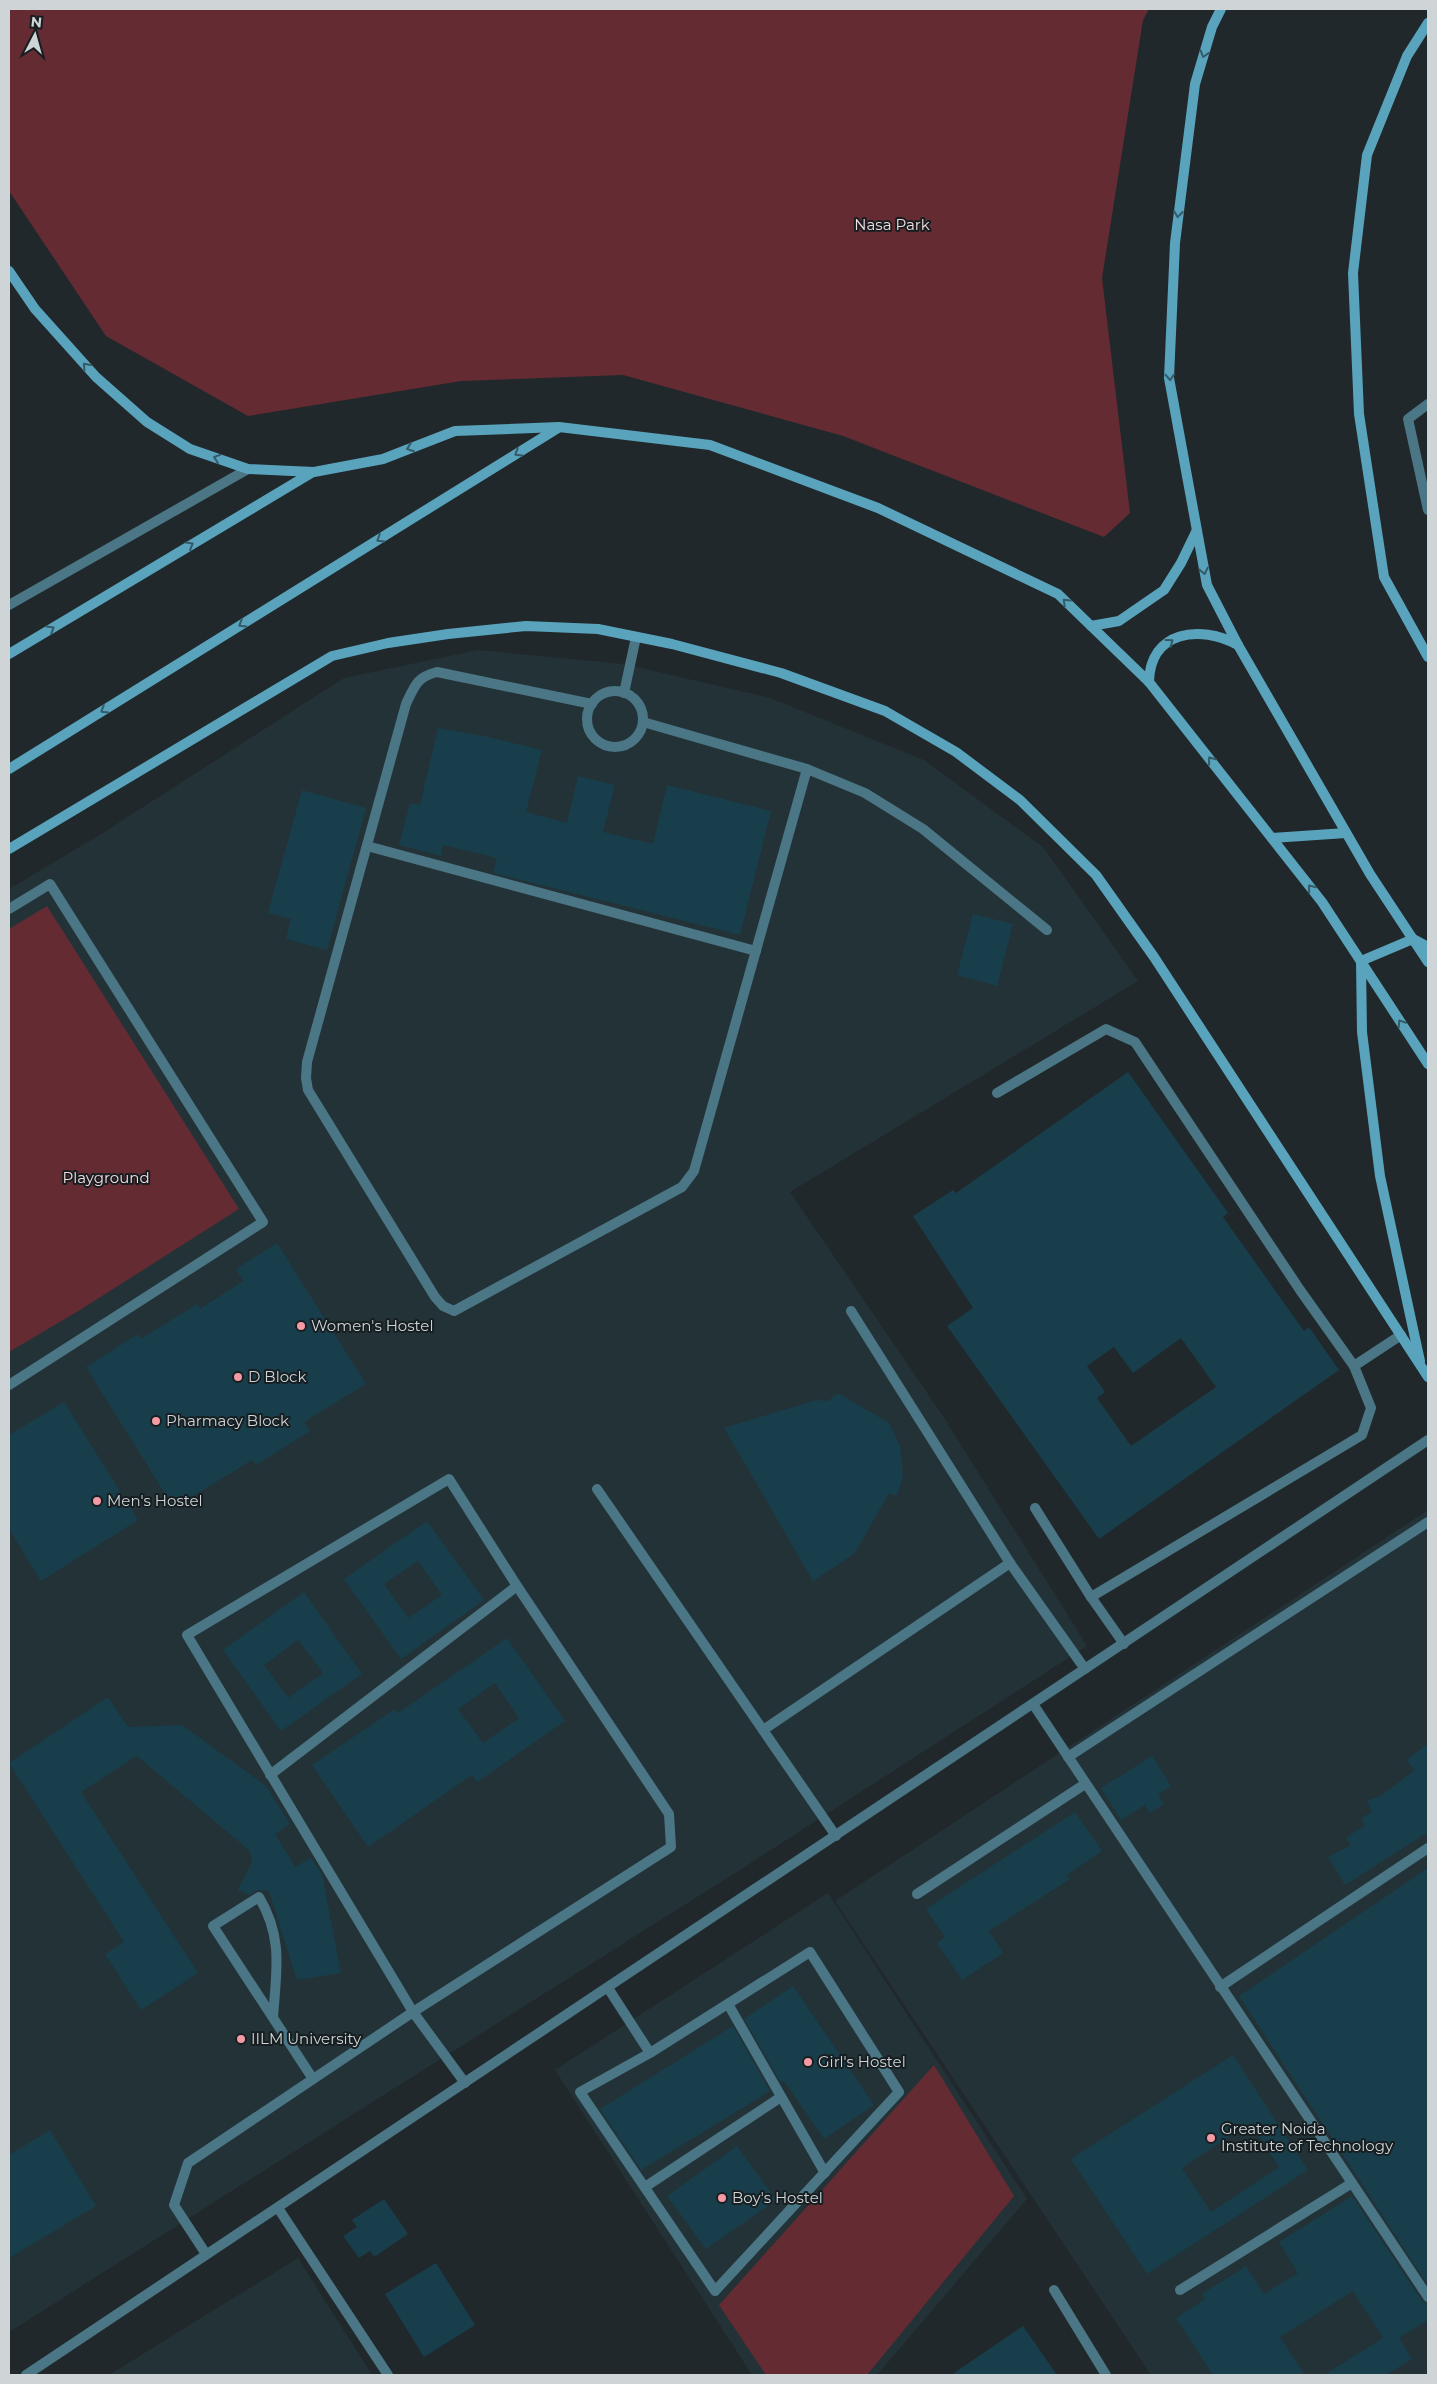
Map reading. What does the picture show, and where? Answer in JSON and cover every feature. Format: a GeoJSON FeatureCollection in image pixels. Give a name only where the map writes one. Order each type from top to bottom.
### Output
{"type":"FeatureCollection","features":[{"type":"Feature","properties":{"kind":"street"},"geometry":{"type":"LineString","coordinates":[[1221,9],[1212,27],[1195,84],[1175,243],[1169,378],[1196,532],[1208,585],[1238,645],[1370,874],[1428,962]]}},
{"type":"Feature","properties":{"kind":"street"},"geometry":{"type":"LineString","coordinates":[[1428,23],[1406,56],[1367,155],[1353,273],[1359,414],[1384,577],[1428,657]]}},
{"type":"Feature","properties":{"kind":"street"},"geometry":{"type":"LineString","coordinates":[[9,271],[35,309],[96,377],[147,422],[190,448],[248,469],[314,472],[383,458],[455,431],[559,427],[710,445],[878,508],[1058,594],[1149,682],[1272,838],[1322,902],[1428,1064]]}},
{"type":"Feature","properties":{"kind":"street"},"geometry":{"type":"LineString","coordinates":[[1428,404],[1408,419],[1428,510]]}},
{"type":"Feature","properties":{"kind":"street"},"geometry":{"type":"LineString","coordinates":[[9,769],[559,427]]}},
{"type":"Feature","properties":{"kind":"street"},"geometry":{"type":"LineString","coordinates":[[9,605],[248,469]]}},
{"type":"Feature","properties":{"kind":"street"},"geometry":{"type":"LineString","coordinates":[[9,654],[314,472]]}},
{"type":"Feature","properties":{"kind":"street"},"geometry":{"type":"LineString","coordinates":[[1091,626],[1119,621],[1164,590],[1181,564],[1196,532]]}},
{"type":"Feature","properties":{"kind":"street"},"geometry":{"type":"LineString","coordinates":[[9,849],[332,656],[388,643],[448,634],[526,626],[598,629],[782,673],[885,711],[956,752],[1020,800],[1096,875],[1154,957],[1428,1376]]}},
{"type":"Feature","properties":{"kind":"street"},"geometry":{"type":"LineString","coordinates":[[1149,682],[1149,668],[1156,656],[1168,641],[1177,636],[1193,633],[1203,634],[1230,640],[1238,645]]}},
{"type":"Feature","properties":{"kind":"street"},"geometry":{"type":"LineString","coordinates":[[624,693],[636,637]]}},
{"type":"Feature","properties":{"kind":"street"},"geometry":{"type":"LineString","coordinates":[[592,704],[452,673],[438,672],[423,676],[415,686],[406,704],[308,1062],[308,1090],[435,1297],[443,1306],[454,1311],[682,1187],[694,1171],[807,769]]}},
{"type":"Feature","properties":{"kind":"street"},"geometry":{"type":"LineString","coordinates":[[606,693],[624,693],[639,704],[643,722],[641,730],[629,744],[620,747],[602,744],[589,730],[588,712],[592,704],[606,693]]}},
{"type":"Feature","properties":{"kind":"street"},"geometry":{"type":"LineString","coordinates":[[643,722],[807,769],[865,793],[923,829],[1047,930]]}},
{"type":"Feature","properties":{"kind":"street"},"geometry":{"type":"LineString","coordinates":[[1272,838],[1346,833]]}},
{"type":"Feature","properties":{"kind":"street"},"geometry":{"type":"LineString","coordinates":[[367,846],[756,951]]}},
{"type":"Feature","properties":{"kind":"street"},"geometry":{"type":"LineString","coordinates":[[9,909],[50,884],[263,1222],[9,1385]]}},
{"type":"Feature","properties":{"kind":"street"},"geometry":{"type":"LineString","coordinates":[[1413,939],[1428,947]]}},
{"type":"Feature","properties":{"kind":"street"},"geometry":{"type":"LineString","coordinates":[[1361,961],[1413,939]]}},
{"type":"Feature","properties":{"kind":"street"},"geometry":{"type":"LineString","coordinates":[[1361,961],[1362,1032],[1380,1176],[1422,1366]]}},
{"type":"Feature","properties":{"kind":"street"},"geometry":{"type":"LineString","coordinates":[[997,1093],[1106,1029],[1135,1042],[1300,1290],[1354,1366],[1371,1408],[1362,1435],[1091,1597]]}},
{"type":"Feature","properties":{"kind":"street"},"geometry":{"type":"LineString","coordinates":[[851,1311],[1010,1562],[1086,1669]]}},
{"type":"Feature","properties":{"kind":"street"},"geometry":{"type":"LineString","coordinates":[[1354,1366],[1402,1335]]}},
{"type":"Feature","properties":{"kind":"street"},"geometry":{"type":"LineString","coordinates":[[26,2375],[1428,1440]]}},
{"type":"Feature","properties":{"kind":"street"},"geometry":{"type":"LineString","coordinates":[[206,2254],[174,2205],[188,2163],[413,2012],[671,1848],[669,1814],[517,1586],[449,1479],[187,1635],[413,2012],[465,2083]]}},
{"type":"Feature","properties":{"kind":"street"},"geometry":{"type":"LineString","coordinates":[[597,1489],[836,1836]]}},
{"type":"Feature","properties":{"kind":"street"},"geometry":{"type":"LineString","coordinates":[[1035,1508],[1091,1597],[1124,1644]]}},
{"type":"Feature","properties":{"kind":"street"},"geometry":{"type":"LineString","coordinates":[[1068,1757],[1428,1522]]}},
{"type":"Feature","properties":{"kind":"street"},"geometry":{"type":"LineString","coordinates":[[763,1730],[1010,1562]]}},
{"type":"Feature","properties":{"kind":"street"},"geometry":{"type":"LineString","coordinates":[[270,1775],[517,1586]]}},
{"type":"Feature","properties":{"kind":"street"},"geometry":{"type":"LineString","coordinates":[[1033,1704],[1428,2297]]}},
{"type":"Feature","properties":{"kind":"street"},"geometry":{"type":"LineString","coordinates":[[918,1894],[1086,1784]]}},
{"type":"Feature","properties":{"kind":"street"},"geometry":{"type":"LineString","coordinates":[[1220,1987],[1428,1848]]}},
{"type":"Feature","properties":{"kind":"street"},"geometry":{"type":"LineString","coordinates":[[274,2018],[277,1942],[270,1916],[259,1898],[213,1926],[313,2079]]}},
{"type":"Feature","properties":{"kind":"street"},"geometry":{"type":"LineString","coordinates":[[810,1952],[899,2092],[715,2291],[580,2092],[650,2053],[728,2004],[810,1952]]}},
{"type":"Feature","properties":{"kind":"street"},"geometry":{"type":"LineString","coordinates":[[608,1988],[650,2053]]}},
{"type":"Feature","properties":{"kind":"street"},"geometry":{"type":"LineString","coordinates":[[728,2004],[825,2173]]}},
{"type":"Feature","properties":{"kind":"street"},"geometry":{"type":"LineString","coordinates":[[645,2187],[781,2096]]}},
{"type":"Feature","properties":{"kind":"street"},"geometry":{"type":"LineString","coordinates":[[1180,2290],[1352,2184]]}},
{"type":"Feature","properties":{"kind":"street"},"geometry":{"type":"LineString","coordinates":[[278,2208],[388,2375]]}},
{"type":"Feature","properties":{"kind":"street"},"geometry":{"type":"LineString","coordinates":[[1054,2290],[1106,2375]]}},
{"type":"Feature","properties":{"kind":"shaded area"},"geometry":{"type":"Polygon","coordinates":[[[478,650],[624,664],[770,698],[924,760],[1044,848],[1138,981],[790,1192],[943,1416],[1087,1646],[746,1866],[9,2332],[9,889],[98,836],[344,678],[478,650]]]}},
{"type":"Feature","properties":{"kind":"shaded area","name":"Greater Noida Institute of Technology"},"geometry":{"type":"Polygon","coordinates":[[[1428,1510],[1428,2375],[1151,2375],[835,1901],[1428,1510]]]}},
{"type":"Feature","properties":{"kind":"shaded area"},"geometry":{"type":"Polygon","coordinates":[[[828,1893],[1027,2199],[877,2375],[752,2375],[555,2070],[828,1893]]]}},
{"type":"Feature","properties":{"kind":"shaded area"},"geometry":{"type":"Polygon","coordinates":[[[298,2258],[372,2375],[109,2375],[298,2258]]]}},
{"type":"Feature","properties":{"kind":"green space","name":"Nasa Park"},"geometry":{"type":"Polygon","coordinates":[[[9,9],[1149,9],[1143,20],[1102,278],[1130,513],[1104,537],[843,436],[623,375],[461,381],[248,416],[106,336],[9,191],[9,9]]]}},
{"type":"Feature","properties":{"kind":"green space","name":"Playground"},"geometry":{"type":"Polygon","coordinates":[[[47,906],[239,1209],[80,1310],[9,1352],[9,929],[47,906]]]}},
{"type":"Feature","properties":{"kind":"green space"},"geometry":{"type":"Polygon","coordinates":[[[934,2065],[1014,2196],[867,2375],[766,2375],[719,2305],[934,2065]]]}},
{"type":"Feature","properties":{"kind":"building"},"geometry":{"type":"Polygon","coordinates":[[[438,728],[484,736],[542,750],[526,812],[567,823],[578,776],[615,785],[603,832],[653,844],[667,785],[771,811],[740,935],[493,873],[497,858],[443,845],[441,856],[399,845],[410,803],[420,805],[438,728]]]}},
{"type":"Feature","properties":{"kind":"building"},"geometry":{"type":"Polygon","coordinates":[[[302,790],[366,808],[327,950],[286,939],[291,919],[268,913],[302,790]]]}},
{"type":"Feature","properties":{"kind":"building"},"geometry":{"type":"Polygon","coordinates":[[[973,914],[1013,924],[997,986],[957,975],[973,914]]]}},
{"type":"Feature","properties":{"kind":"building"},"geometry":{"type":"Polygon","coordinates":[[[1128,1072],[1228,1213],[1223,1217],[1304,1331],[1309,1327],[1339,1370],[1099,1539],[947,1326],[973,1308],[913,1216],[953,1190],[956,1193],[1128,1072]],[[1181,1338],[1133,1373],[1114,1347],[1087,1366],[1105,1392],[1097,1398],[1131,1446],[1216,1387],[1181,1338]]]}},
{"type":"Feature","properties":{"kind":"building"},"geometry":{"type":"Polygon","coordinates":[[[277,1243],[366,1384],[304,1422],[310,1431],[256,1465],[252,1460],[174,1508],[86,1367],[138,1334],[141,1339],[197,1304],[200,1309],[243,1281],[236,1269],[277,1243]]]}},
{"type":"Feature","properties":{"kind":"building"},"geometry":{"type":"Polygon","coordinates":[[[838,1393],[889,1423],[900,1446],[903,1476],[897,1496],[889,1493],[855,1553],[813,1581],[724,1428],[816,1400],[828,1401],[838,1393]]]}},
{"type":"Feature","properties":{"kind":"building","name":"Men's Hostel"},"geometry":{"type":"Polygon","coordinates":[[[64,1402],[138,1520],[41,1581],[9,1529],[9,1435],[64,1402]]]}},
{"type":"Feature","properties":{"kind":"building"},"geometry":{"type":"Polygon","coordinates":[[[427,1521],[484,1600],[401,1659],[344,1579],[427,1521]],[[418,1561],[384,1584],[408,1618],[442,1595],[418,1561]]]}},
{"type":"Feature","properties":{"kind":"building"},"geometry":{"type":"Polygon","coordinates":[[[304,1592],[362,1674],[281,1731],[223,1650],[304,1592]],[[298,1640],[264,1665],[288,1698],[323,1673],[298,1640]]]}},
{"type":"Feature","properties":{"kind":"building"},"geometry":{"type":"Polygon","coordinates":[[[507,1638],[565,1721],[477,1782],[472,1775],[368,1847],[312,1765],[395,1709],[398,1713],[507,1638]],[[495,1683],[458,1709],[483,1743],[519,1718],[495,1683]]]}},
{"type":"Feature","properties":{"kind":"building"},"geometry":{"type":"Polygon","coordinates":[[[108,1697],[128,1727],[182,1725],[266,1786],[290,1824],[275,1834],[295,1867],[311,1858],[322,1874],[341,1973],[297,1980],[269,1891],[258,1890],[249,1895],[238,1890],[252,1862],[250,1851],[137,1756],[81,1792],[198,1973],[141,2010],[105,1954],[124,1942],[9,1763],[108,1697]]]}},
{"type":"Feature","properties":{"kind":"building"},"geometry":{"type":"Polygon","coordinates":[[[1428,1744],[1428,1832],[1345,1885],[1328,1857],[1351,1845],[1346,1838],[1365,1825],[1361,1818],[1372,1812],[1367,1801],[1382,1795],[1415,1770],[1406,1760],[1428,1744]]]}},
{"type":"Feature","properties":{"kind":"building"},"geometry":{"type":"Polygon","coordinates":[[[1152,1756],[1171,1786],[1158,1794],[1164,1804],[1150,1813],[1145,1805],[1121,1820],[1101,1788],[1152,1756]]]}},
{"type":"Feature","properties":{"kind":"building"},"geometry":{"type":"Polygon","coordinates":[[[1075,1812],[1102,1851],[1067,1875],[1070,1879],[989,1931],[1003,1953],[962,1980],[937,1943],[945,1937],[926,1909],[1075,1812]]]}},
{"type":"Feature","properties":{"kind":"building"},"geometry":{"type":"Polygon","coordinates":[[[1428,1868],[1428,2285],[1239,1996],[1428,1868]]]}},
{"type":"Feature","properties":{"kind":"building","name":"Girl's Hostel"},"geometry":{"type":"Polygon","coordinates":[[[793,1986],[874,2105],[824,2139],[784,2081],[781,2083],[744,2019],[793,1986]]]}},
{"type":"Feature","properties":{"kind":"building"},"geometry":{"type":"Polygon","coordinates":[[[733,2026],[770,2091],[641,2170],[600,2109],[733,2026]]]}},
{"type":"Feature","properties":{"kind":"building"},"geometry":{"type":"Polygon","coordinates":[[[1233,2055],[1308,2170],[1147,2274],[1071,2159],[1233,2055]],[[1250,2123],[1182,2168],[1211,2212],[1279,2167],[1250,2123]]]}},
{"type":"Feature","properties":{"kind":"building"},"geometry":{"type":"Polygon","coordinates":[[[50,2130],[96,2206],[9,2258],[9,2155],[50,2130]]]}},
{"type":"Feature","properties":{"kind":"building","name":"Boy's Hostel"},"geometry":{"type":"Polygon","coordinates":[[[737,2146],[776,2200],[706,2249],[667,2196],[737,2146]]]}},
{"type":"Feature","properties":{"kind":"building"},"geometry":{"type":"Polygon","coordinates":[[[1352,2196],[1422,2301],[1428,2304],[1428,2320],[1399,2338],[1412,2359],[1386,2375],[1324,2375],[1383,2338],[1353,2291],[1280,2337],[1305,2375],[1213,2375],[1176,2318],[1205,2299],[1202,2294],[1246,2266],[1264,2294],[1298,2273],[1279,2242],[1352,2196]]]}},
{"type":"Feature","properties":{"kind":"building"},"geometry":{"type":"Polygon","coordinates":[[[384,2199],[408,2234],[374,2257],[370,2251],[359,2258],[343,2236],[357,2227],[352,2220],[384,2199]]]}},
{"type":"Feature","properties":{"kind":"building"},"geometry":{"type":"Polygon","coordinates":[[[436,2263],[475,2325],[424,2357],[385,2294],[436,2263]]]}},
{"type":"Feature","properties":{"kind":"building"},"geometry":{"type":"Polygon","coordinates":[[[1023,2326],[1057,2375],[951,2375],[1023,2326]]]}},
{"type":"Feature","properties":{"kind":"place","name":"Women's Hostel"},"geometry":{"type":"Point","coordinates":[301,1326]}},
{"type":"Feature","properties":{"kind":"place","name":"D Block"},"geometry":{"type":"Point","coordinates":[238,1377]}},
{"type":"Feature","properties":{"kind":"place","name":"Pharmacy Block"},"geometry":{"type":"Point","coordinates":[156,1421]}},
{"type":"Feature","properties":{"kind":"place","name":"Men's Hostel"},"geometry":{"type":"Point","coordinates":[97,1501]}},
{"type":"Feature","properties":{"kind":"place","name":"IILM University"},"geometry":{"type":"Point","coordinates":[241,2039]}},
{"type":"Feature","properties":{"kind":"place","name":"Girl's Hostel"},"geometry":{"type":"Point","coordinates":[808,2062]}},
{"type":"Feature","properties":{"kind":"place","name":"Greater Noida Institute of Technology"},"geometry":{"type":"Point","coordinates":[1211,2138]}},
{"type":"Feature","properties":{"kind":"place","name":"Boy's Hostel"},"geometry":{"type":"Point","coordinates":[722,2198]}}]}
